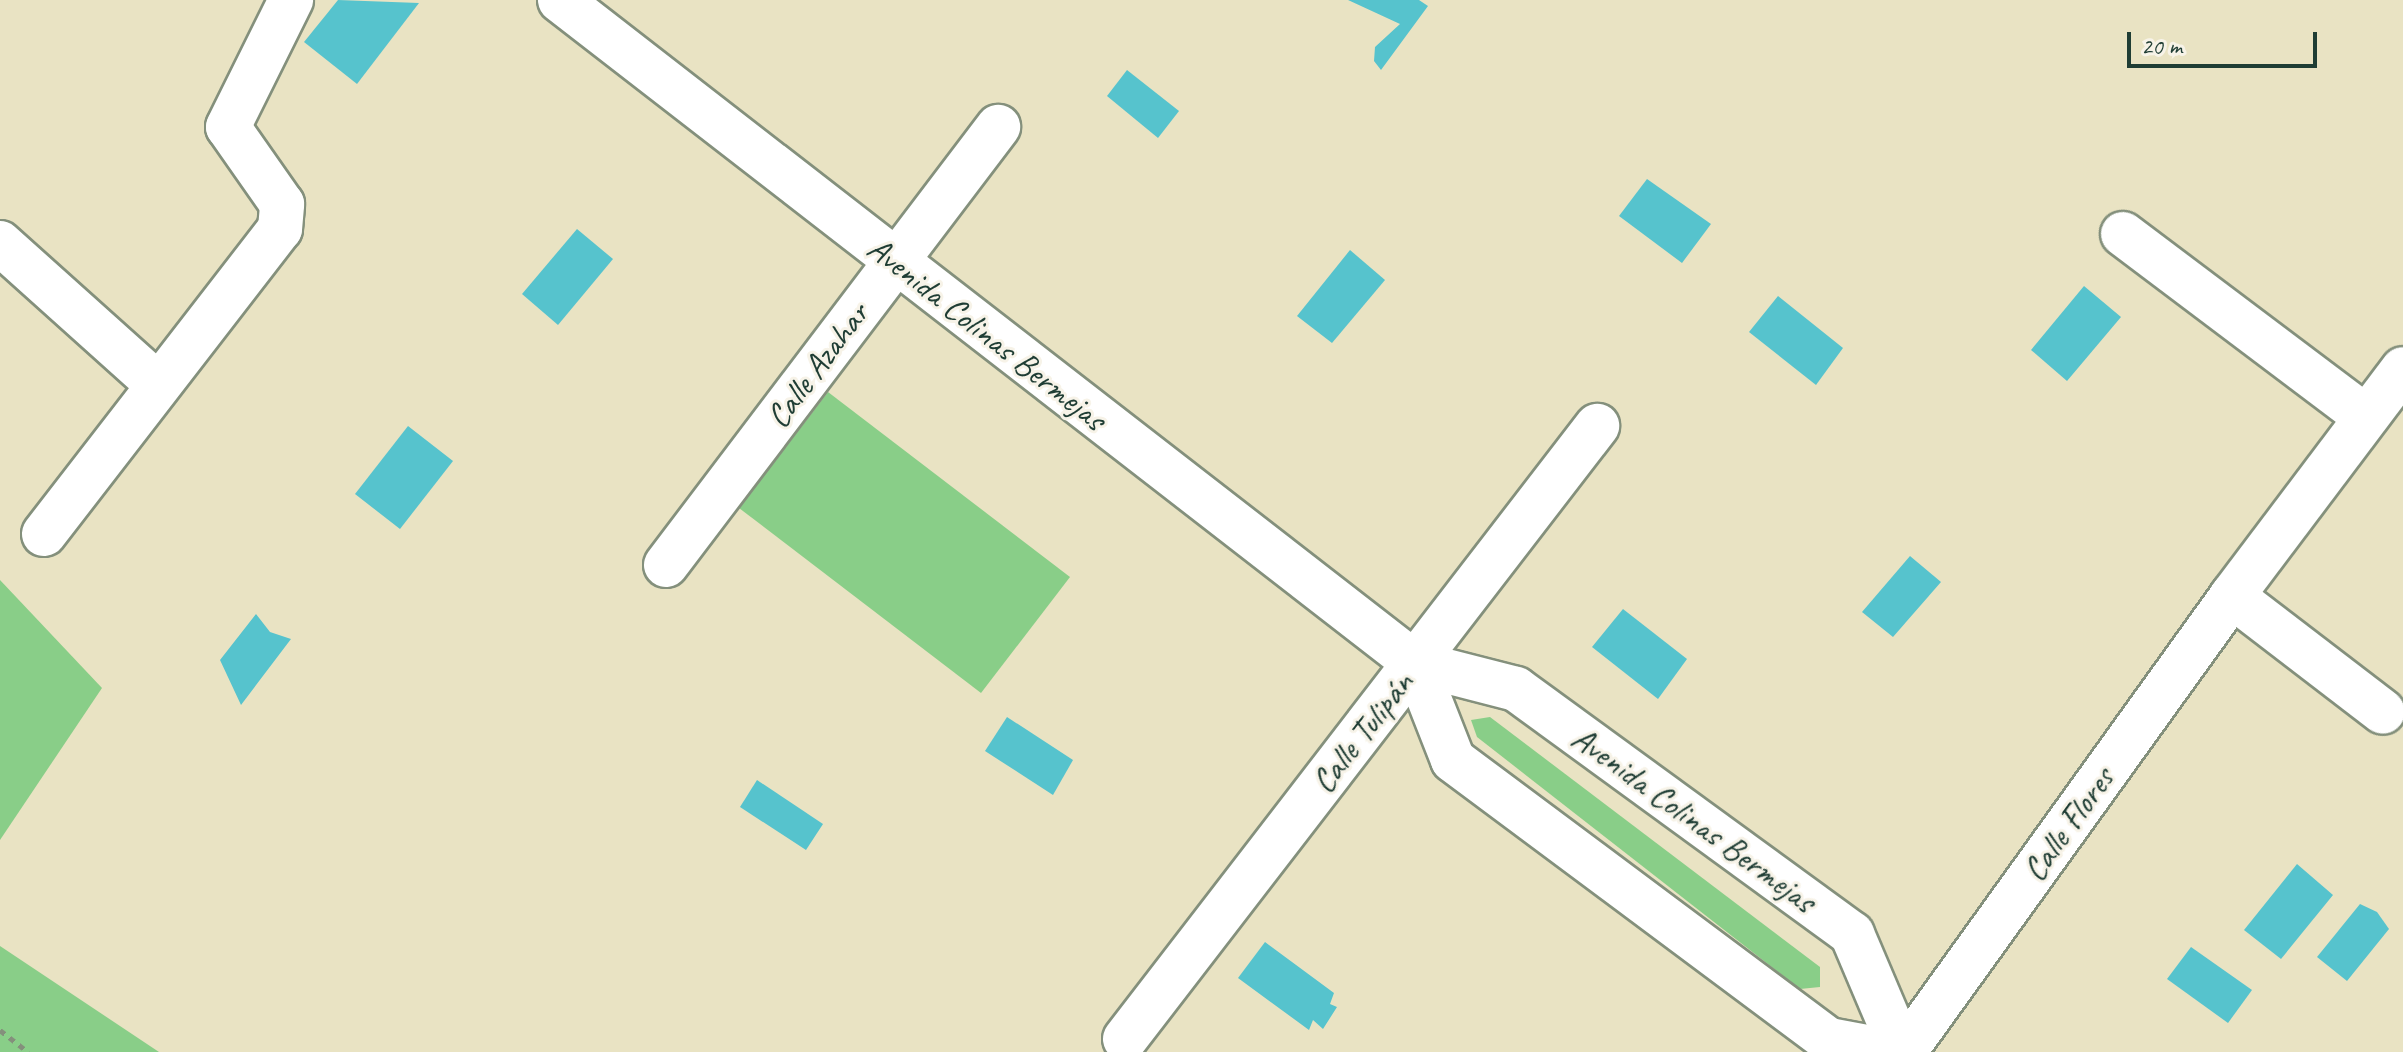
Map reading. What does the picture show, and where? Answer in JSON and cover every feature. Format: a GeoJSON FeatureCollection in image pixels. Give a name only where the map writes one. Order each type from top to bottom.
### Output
{"type":"FeatureCollection","features":[{"type":"Feature","properties":{"kind":"street"},"geometry":{"type":"LineString","coordinates":[[44,534],[280,229],[282,204],[228,127],[291,0]]}},
{"type":"Feature","properties":{"kind":"street","name":"Avenida Colinas Bermejas"},"geometry":{"type":"LineString","coordinates":[[560,0],[895,263],[1415,663],[1516,689],[1852,934],[1903,1052]]}},
{"type":"Feature","properties":{"kind":"street","name":"Calle Azahar"},"geometry":{"type":"LineString","coordinates":[[666,565],[998,127]]}},
{"type":"Feature","properties":{"kind":"street"},"geometry":{"type":"LineString","coordinates":[[2123,234],[2366,417]]}},
{"type":"Feature","properties":{"kind":"street"},"geometry":{"type":"LineString","coordinates":[[0,243],[158,385]]}},
{"type":"Feature","properties":{"kind":"street","name":"Calle Flores"},"geometry":{"type":"LineString","coordinates":[[1903,1052],[2232,596],[2403,369]]}},
{"type":"Feature","properties":{"kind":"street","name":"Calle Tulipán"},"geometry":{"type":"LineString","coordinates":[[1125,1039],[1597,426]]}},
{"type":"Feature","properties":{"kind":"street"},"geometry":{"type":"LineString","coordinates":[[2232,596],[2383,712]]}},
{"type":"Feature","properties":{"kind":"street"},"geometry":{"type":"LineString","coordinates":[[1415,663],[1453,760],[1829,1040],[1894,1052]]}},
{"type":"Feature","properties":{"kind":"path"},"geometry":{"type":"LineString","coordinates":[[0,1030],[28,1052]]}},
{"type":"Feature","properties":{"kind":"green space"},"geometry":{"type":"Polygon","coordinates":[[[828,392],[1070,577],[981,693],[739,508],[828,392]]]}},
{"type":"Feature","properties":{"kind":"green space"},"geometry":{"type":"Polygon","coordinates":[[[0,580],[102,688],[0,840],[0,580]]]}},
{"type":"Feature","properties":{"kind":"green space"},"geometry":{"type":"Polygon","coordinates":[[[1490,717],[1820,967],[1820,987],[1800,989],[1477,737],[1471,720],[1490,717]]]}},
{"type":"Feature","properties":{"kind":"green space"},"geometry":{"type":"Polygon","coordinates":[[[0,946],[159,1052],[0,1052],[0,946]]]}},
{"type":"Feature","properties":{"kind":"water"},"geometry":{"type":"Polygon","coordinates":[[[338,0],[419,3],[357,84],[304,42],[338,0]]]}},
{"type":"Feature","properties":{"kind":"water"},"geometry":{"type":"Polygon","coordinates":[[[1348,0],[1419,0],[1428,6],[1381,70],[1374,61],[1375,47],[1400,24],[1348,0]]]}},
{"type":"Feature","properties":{"kind":"water"},"geometry":{"type":"Polygon","coordinates":[[[1127,70],[1179,111],[1158,138],[1107,96],[1127,70]]]}},
{"type":"Feature","properties":{"kind":"water"},"geometry":{"type":"Polygon","coordinates":[[[1647,179],[1711,224],[1682,263],[1619,216],[1647,179]]]}},
{"type":"Feature","properties":{"kind":"water"},"geometry":{"type":"Polygon","coordinates":[[[577,229],[613,259],[558,325],[522,294],[577,229]]]}},
{"type":"Feature","properties":{"kind":"water"},"geometry":{"type":"Polygon","coordinates":[[[1350,250],[1385,280],[1332,343],[1297,316],[1350,250]]]}},
{"type":"Feature","properties":{"kind":"water"},"geometry":{"type":"Polygon","coordinates":[[[2084,286],[2121,317],[2067,381],[2031,350],[2084,286]]]}},
{"type":"Feature","properties":{"kind":"water"},"geometry":{"type":"Polygon","coordinates":[[[1778,296],[1843,348],[1816,385],[1749,332],[1778,296]]]}},
{"type":"Feature","properties":{"kind":"water"},"geometry":{"type":"Polygon","coordinates":[[[408,426],[453,461],[400,529],[355,494],[408,426]]]}},
{"type":"Feature","properties":{"kind":"water"},"geometry":{"type":"Polygon","coordinates":[[[1910,556],[1941,582],[1893,637],[1862,612],[1910,556]]]}},
{"type":"Feature","properties":{"kind":"water"},"geometry":{"type":"Polygon","coordinates":[[[1623,609],[1687,659],[1658,699],[1592,647],[1623,609]]]}},
{"type":"Feature","properties":{"kind":"water"},"geometry":{"type":"Polygon","coordinates":[[[256,614],[270,632],[291,639],[241,705],[220,660],[256,614]]]}},
{"type":"Feature","properties":{"kind":"water"},"geometry":{"type":"Polygon","coordinates":[[[1007,717],[1073,760],[1053,795],[985,751],[1007,717]]]}},
{"type":"Feature","properties":{"kind":"water"},"geometry":{"type":"Polygon","coordinates":[[[757,780],[823,824],[806,850],[740,807],[757,780]]]}},
{"type":"Feature","properties":{"kind":"water"},"geometry":{"type":"Polygon","coordinates":[[[2297,864],[2333,895],[2281,959],[2244,930],[2297,864]]]}},
{"type":"Feature","properties":{"kind":"water"},"geometry":{"type":"Polygon","coordinates":[[[2360,904],[2377,912],[2389,929],[2347,981],[2317,957],[2360,904]]]}},
{"type":"Feature","properties":{"kind":"water"},"geometry":{"type":"Polygon","coordinates":[[[1265,942],[1334,993],[1330,1004],[1337,1007],[1323,1029],[1313,1020],[1309,1030],[1238,978],[1265,942]]]}},
{"type":"Feature","properties":{"kind":"water"},"geometry":{"type":"Polygon","coordinates":[[[2191,947],[2252,990],[2228,1023],[2167,979],[2191,947]]]}}]}
